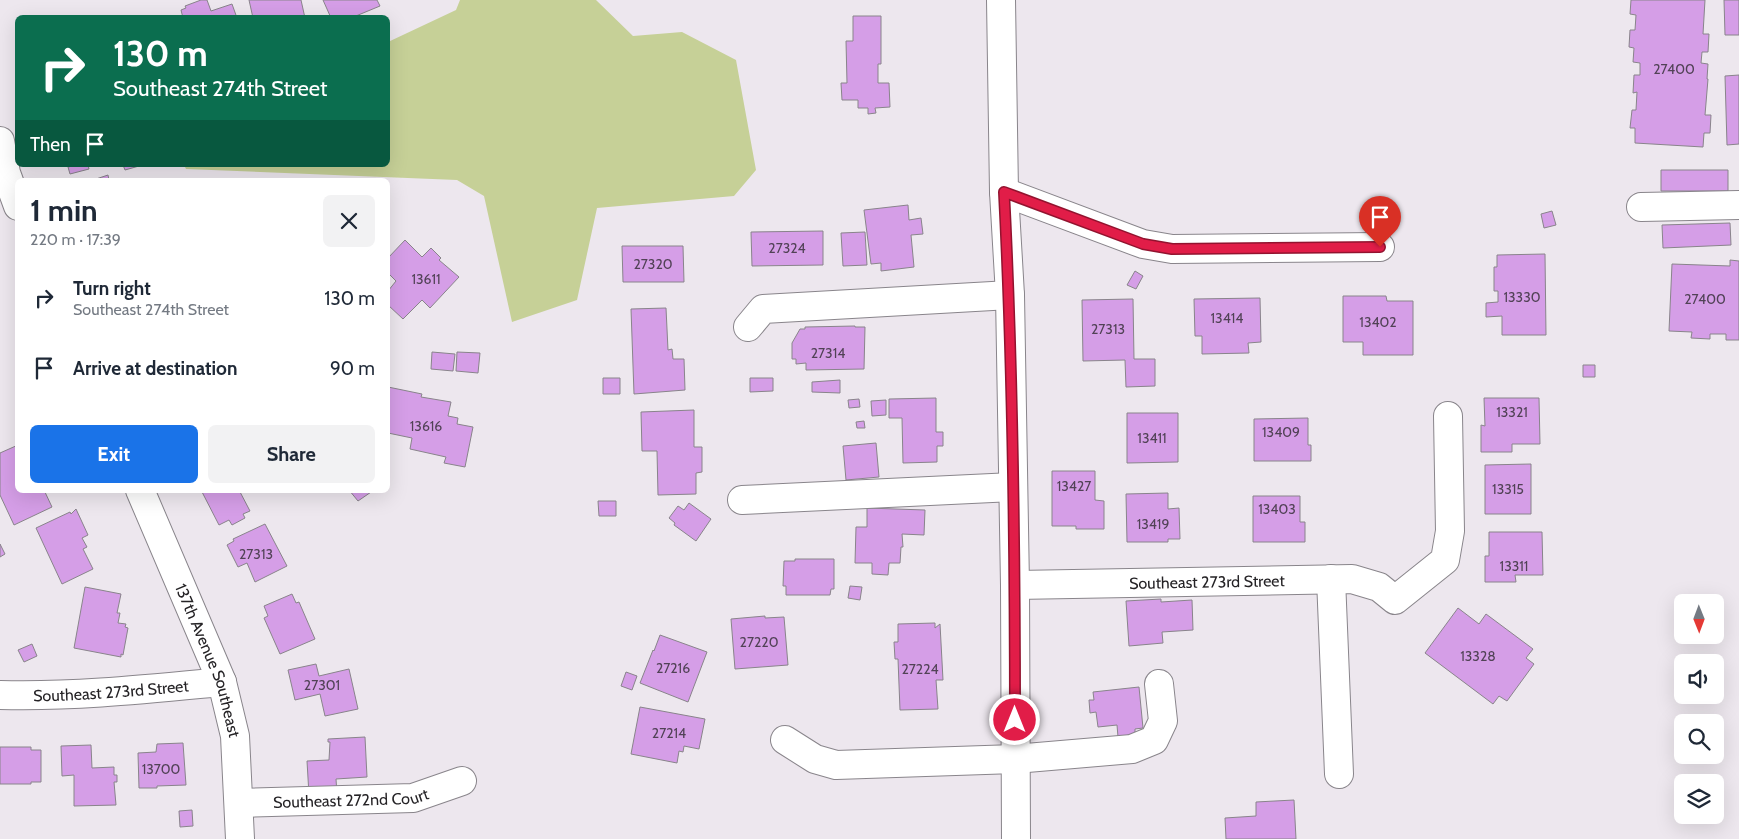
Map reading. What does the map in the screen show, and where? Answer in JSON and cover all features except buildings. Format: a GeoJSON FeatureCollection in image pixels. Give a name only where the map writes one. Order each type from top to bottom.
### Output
{"type":"FeatureCollection","features":[{"type":"Feature","properties":{"kind":"street"},"geometry":{"type":"LineString","coordinates":[[1001,0],[1004,192],[1010,295],[1015,585],[1016,839]]}},
{"type":"Feature","properties":{"kind":"street"},"geometry":{"type":"LineString","coordinates":[[0,141],[3,174],[15,200]]}},
{"type":"Feature","properties":{"kind":"street"},"geometry":{"type":"LineString","coordinates":[[1004,192],[1143,244],[1172,249],[1380,247]]}},
{"type":"Feature","properties":{"kind":"street"},"geometry":{"type":"LineString","coordinates":[[1641,207],[1739,205]]}},
{"type":"Feature","properties":{"kind":"street"},"geometry":{"type":"LineString","coordinates":[[748,327],[763,309],[1010,295]]}},
{"type":"Feature","properties":{"kind":"street","name":"Southeast 273rd Street"},"geometry":{"type":"LineString","coordinates":[[1015,585],[1352,579],[1379,587],[1394,600],[1444,560],[1450,531],[1448,416]]}},
{"type":"Feature","properties":{"kind":"street"},"geometry":{"type":"LineString","coordinates":[[742,500],[1013,487]]}},
{"type":"Feature","properties":{"kind":"street","name":"137th Avenue Southeast"},"geometry":{"type":"LineString","coordinates":[[141,493],[222,682],[235,736],[240,839]]}},
{"type":"Feature","properties":{"kind":"street"},"geometry":{"type":"LineString","coordinates":[[1331,580],[1338,774]]}},
{"type":"Feature","properties":{"kind":"street","name":"Southeast 273rd Street"},"geometry":{"type":"LineString","coordinates":[[0,695],[29,696],[116,692],[222,682]]}},
{"type":"Feature","properties":{"kind":"street"},"geometry":{"type":"LineString","coordinates":[[785,740],[816,759],[836,765],[1015,759],[1132,749],[1154,740],[1163,721],[1159,684]]}},
{"type":"Feature","properties":{"kind":"street","name":"Southeast 272nd Court"},"geometry":{"type":"LineString","coordinates":[[239,804],[413,798],[462,781]]}},
{"type":"Feature","properties":{"kind":"green space"},"geometry":{"type":"Polygon","coordinates":[[[460,0],[596,0],[633,36],[682,32],[736,60],[756,170],[734,196],[597,208],[577,300],[512,322],[484,196],[457,180],[186,169],[185,167],[390,167],[390,41],[456,10],[460,0]]]}},
{"type":"Feature","properties":{"kind":"route"},"geometry":{"type":"LineString","coordinates":[[1015,720],[1010,295],[1004,192],[1143,244],[1172,249],[1380,247]]}}]}
